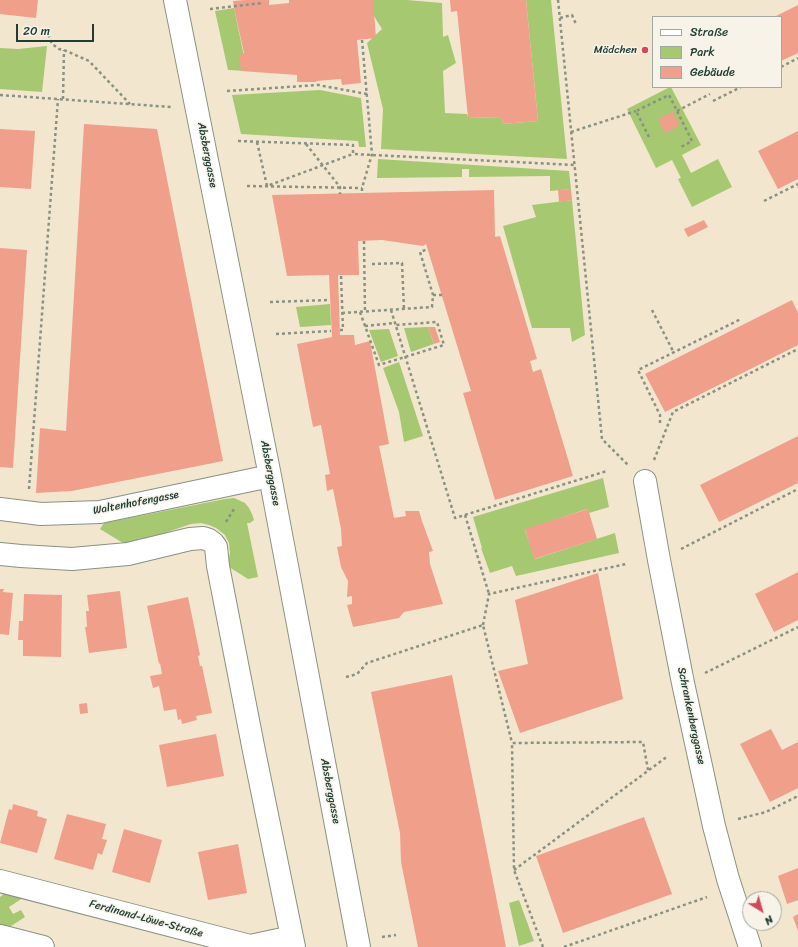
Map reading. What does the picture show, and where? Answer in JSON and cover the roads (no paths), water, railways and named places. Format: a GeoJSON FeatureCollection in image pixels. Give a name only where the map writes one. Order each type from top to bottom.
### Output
{"type":"FeatureCollection","features":[{"type":"Feature","properties":{"kind":"street","name":"Absberggasse"},"geometry":{"type":"LineString","coordinates":[[175,0],[270,476],[360,947]]}},
{"type":"Feature","properties":{"kind":"street","name":"Waltenhofengasse"},"geometry":{"type":"LineString","coordinates":[[0,509],[41,514],[100,512],[270,476]]}},
{"type":"Feature","properties":{"kind":"street","name":"Schrankenberggasse"},"geometry":{"type":"LineString","coordinates":[[645,482],[683,683],[714,826],[728,878],[750,947]]}},
{"type":"Feature","properties":{"kind":"street"},"geometry":{"type":"LineString","coordinates":[[0,554],[72,559],[128,554],[190,538],[203,538],[213,543],[216,547],[293,942]]}},
{"type":"Feature","properties":{"kind":"street","name":"Ferdinand-Löwe-Straße"},"geometry":{"type":"LineString","coordinates":[[0,880],[250,946],[293,942]]}},
{"type":"Feature","properties":{"kind":"street"},"geometry":{"type":"LineString","coordinates":[[0,936],[43,947]]}},
{"type":"Feature","properties":{"kind":"place","name":"Mädchen"},"geometry":{"type":"Point","coordinates":[645,50]}}]}
